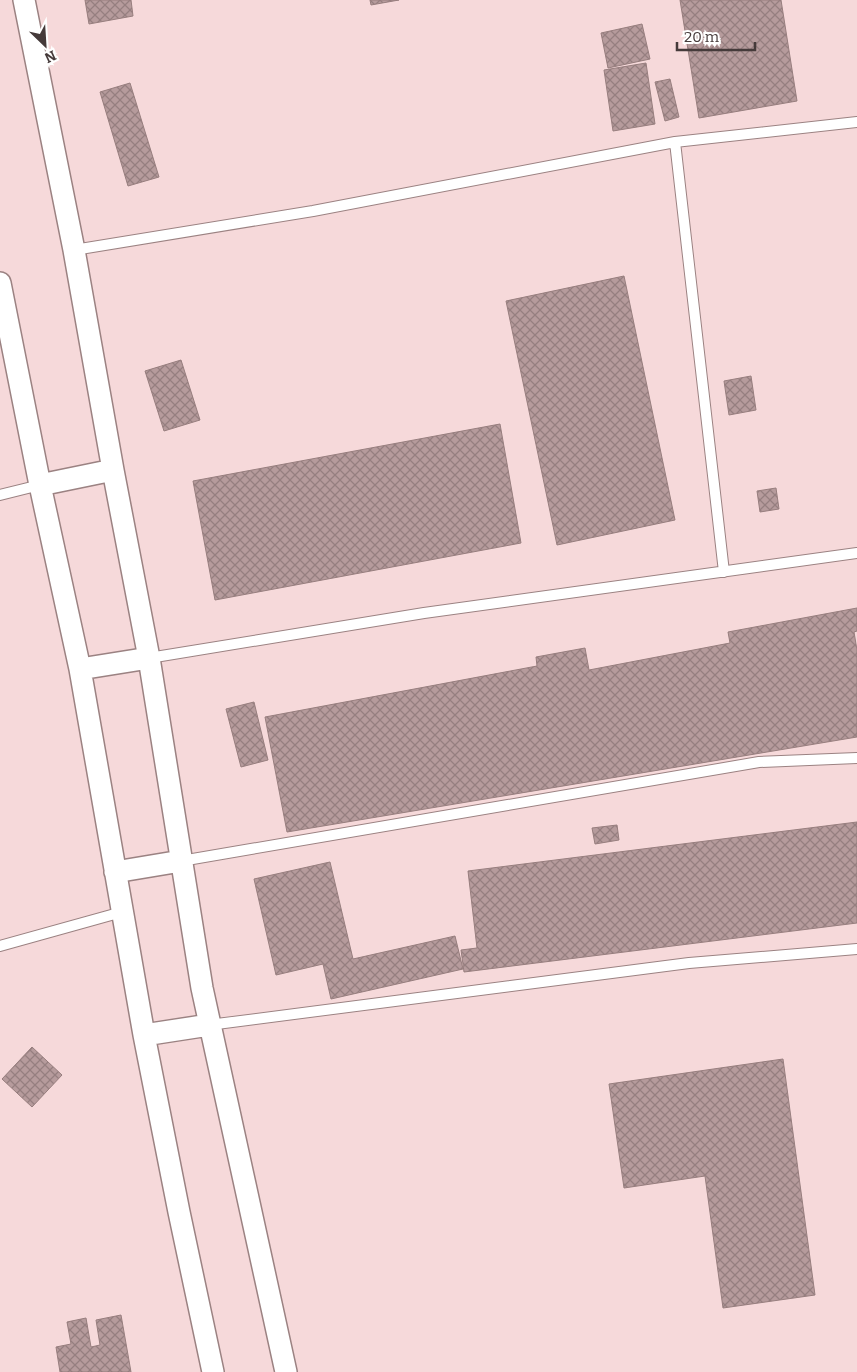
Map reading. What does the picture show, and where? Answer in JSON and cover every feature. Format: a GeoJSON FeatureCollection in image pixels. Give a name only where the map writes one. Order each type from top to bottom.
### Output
{"type":"FeatureCollection","features":[{"type":"Feature","properties":{"kind":"street"},"geometry":{"type":"LineString","coordinates":[[24,0],[74,250],[149,658],[181,862],[210,1025],[286,1372]]}},
{"type":"Feature","properties":{"kind":"street"},"geometry":{"type":"LineString","coordinates":[[0,283],[40,485],[80,669],[144,1035],[213,1372]]}},
{"type":"Feature","properties":{"kind":"street"},"geometry":{"type":"LineString","coordinates":[[40,485],[113,470]]}},
{"type":"Feature","properties":{"kind":"street"},"geometry":{"type":"LineString","coordinates":[[80,669],[149,658]]}},
{"type":"Feature","properties":{"kind":"street"},"geometry":{"type":"LineString","coordinates":[[115,872],[181,862]]}},
{"type":"Feature","properties":{"kind":"street"},"geometry":{"type":"LineString","coordinates":[[144,1035],[210,1025]]}},
{"type":"Feature","properties":{"kind":"lane"},"geometry":{"type":"LineString","coordinates":[[74,250],[313,211],[675,142],[857,122]]}},
{"type":"Feature","properties":{"kind":"lane"},"geometry":{"type":"LineString","coordinates":[[675,142],[724,572]]}},
{"type":"Feature","properties":{"kind":"lane"},"geometry":{"type":"LineString","coordinates":[[0,495],[40,485]]}},
{"type":"Feature","properties":{"kind":"lane"},"geometry":{"type":"LineString","coordinates":[[149,658],[424,614],[857,552]]}},
{"type":"Feature","properties":{"kind":"lane"},"geometry":{"type":"LineString","coordinates":[[181,862],[760,762],[857,758]]}},
{"type":"Feature","properties":{"kind":"lane"},"geometry":{"type":"LineString","coordinates":[[0,946],[122,912]]}},
{"type":"Feature","properties":{"kind":"lane"},"geometry":{"type":"LineString","coordinates":[[210,1025],[689,963],[857,949]]}},
{"type":"Feature","properties":{"kind":"building"},"geometry":{"type":"Polygon","coordinates":[[[85,0],[131,0],[133,16],[89,24],[85,0]]]}},
{"type":"Feature","properties":{"kind":"building"},"geometry":{"type":"Polygon","coordinates":[[[370,0],[399,0],[371,5],[370,0]]]}},
{"type":"Feature","properties":{"kind":"building"},"geometry":{"type":"Polygon","coordinates":[[[680,0],[781,0],[797,101],[699,118],[680,0]]]}},
{"type":"Feature","properties":{"kind":"building"},"geometry":{"type":"Polygon","coordinates":[[[642,24],[650,59],[608,68],[601,33],[642,24]]]}},
{"type":"Feature","properties":{"kind":"building"},"geometry":{"type":"Polygon","coordinates":[[[646,63],[655,124],[613,131],[604,70],[646,63]]]}},
{"type":"Feature","properties":{"kind":"building"},"geometry":{"type":"Polygon","coordinates":[[[670,79],[679,117],[665,121],[655,82],[670,79]]]}},
{"type":"Feature","properties":{"kind":"building"},"geometry":{"type":"Polygon","coordinates":[[[130,83],[159,177],[128,186],[100,92],[130,83]]]}},
{"type":"Feature","properties":{"kind":"building"},"geometry":{"type":"Polygon","coordinates":[[[624,276],[675,520],[557,545],[506,301],[624,276]]]}},
{"type":"Feature","properties":{"kind":"building"},"geometry":{"type":"Polygon","coordinates":[[[181,360],[200,420],[164,431],[145,371],[181,360]]]}},
{"type":"Feature","properties":{"kind":"building"},"geometry":{"type":"Polygon","coordinates":[[[751,376],[756,410],[729,415],[724,381],[751,376]]]}},
{"type":"Feature","properties":{"kind":"building"},"geometry":{"type":"Polygon","coordinates":[[[500,424],[521,543],[215,600],[193,481],[500,424]]]}},
{"type":"Feature","properties":{"kind":"building"},"geometry":{"type":"Polygon","coordinates":[[[776,488],[779,509],[760,512],[757,491],[776,488]]]}},
{"type":"Feature","properties":{"kind":"building"},"geometry":{"type":"Polygon","coordinates":[[[857,608],[857,631],[854,632],[857,650],[857,737],[287,832],[265,717],[537,666],[536,657],[585,648],[589,670],[730,643],[728,632],[857,608]]]}},
{"type":"Feature","properties":{"kind":"building"},"geometry":{"type":"Polygon","coordinates":[[[254,702],[268,760],[241,767],[226,709],[254,702]]]}},
{"type":"Feature","properties":{"kind":"building"},"geometry":{"type":"Polygon","coordinates":[[[857,822],[857,923],[464,972],[461,950],[477,948],[468,871],[857,822]]]}},
{"type":"Feature","properties":{"kind":"building"},"geometry":{"type":"Polygon","coordinates":[[[617,825],[619,840],[595,844],[592,828],[617,825]]]}},
{"type":"Feature","properties":{"kind":"building"},"geometry":{"type":"Polygon","coordinates":[[[330,862],[353,959],[455,936],[463,969],[331,999],[323,964],[276,975],[254,879],[330,862]]]}},
{"type":"Feature","properties":{"kind":"building"},"geometry":{"type":"Polygon","coordinates":[[[32,1047],[62,1075],[32,1107],[2,1079],[32,1047]]]}},
{"type":"Feature","properties":{"kind":"building"},"geometry":{"type":"Polygon","coordinates":[[[783,1059],[815,1295],[723,1308],[705,1176],[624,1188],[609,1084],[783,1059]]]}},
{"type":"Feature","properties":{"kind":"building"},"geometry":{"type":"Polygon","coordinates":[[[121,1315],[131,1372],[60,1372],[56,1347],[71,1344],[67,1322],[86,1318],[91,1347],[100,1345],[96,1320],[121,1315]]]}}]}
